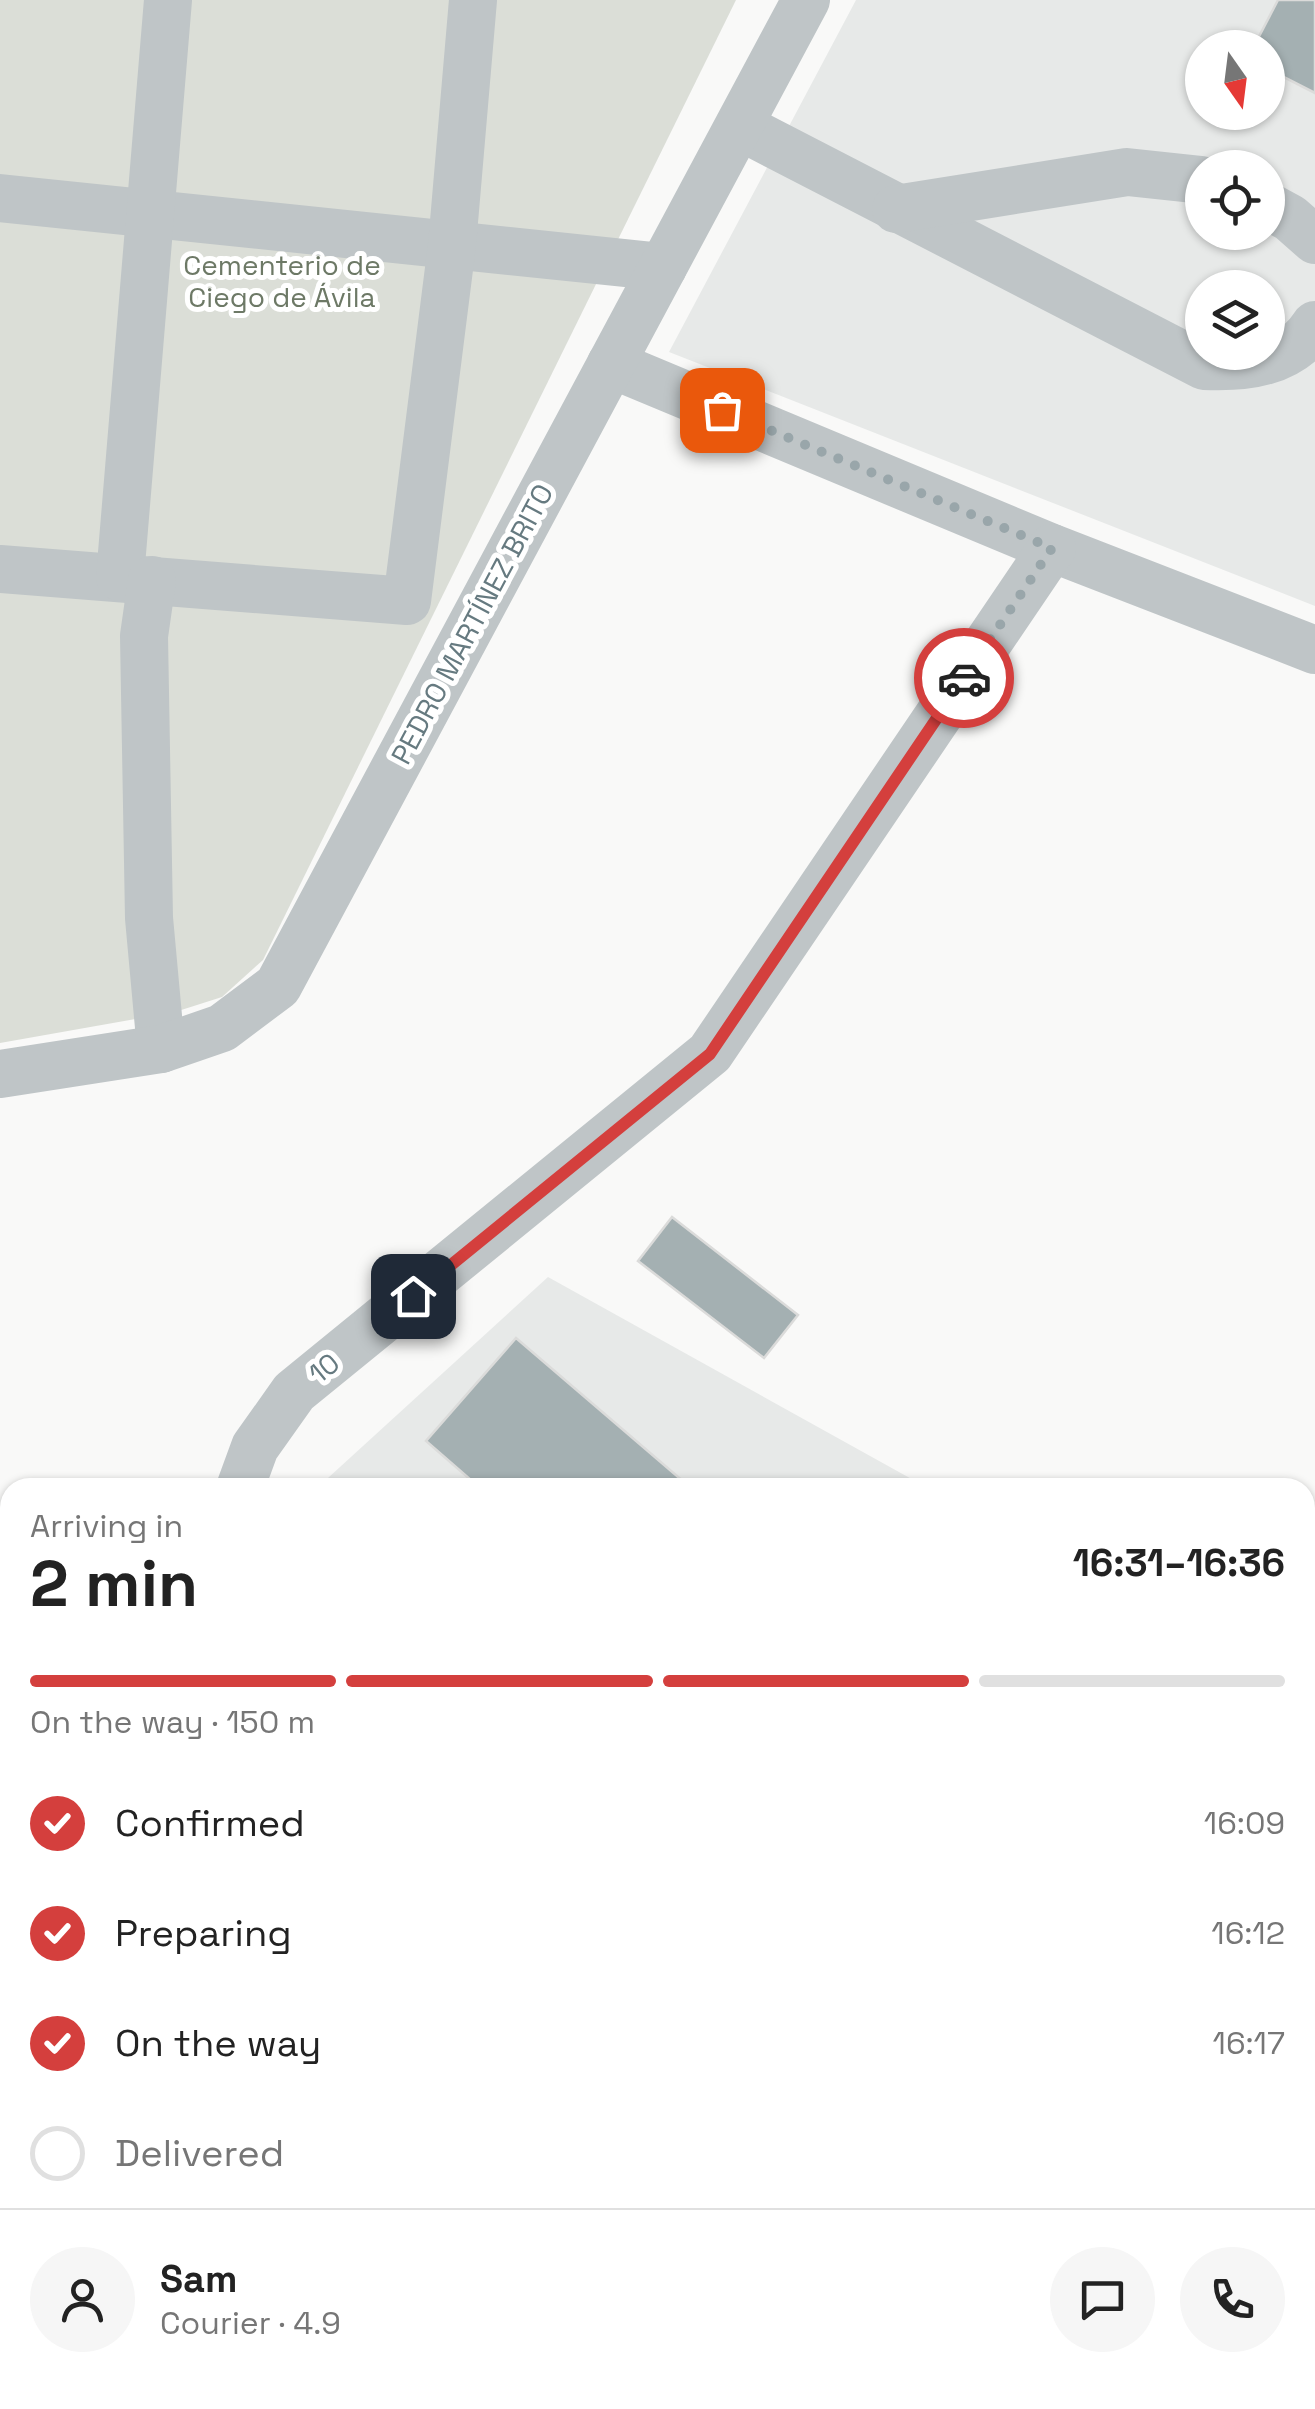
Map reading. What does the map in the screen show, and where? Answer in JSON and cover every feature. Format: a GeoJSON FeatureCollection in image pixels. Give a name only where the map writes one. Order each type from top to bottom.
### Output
{"type":"FeatureCollection","features":[{"type":"Feature","properties":{"kind":"street"},"geometry":{"type":"LineString","coordinates":[[161,1049],[148,900],[144,636],[136,578],[148,214],[168,0]]}},
{"type":"Feature","properties":{"kind":"street"},"geometry":{"type":"LineString","coordinates":[[0,568],[408,602],[452,245],[473,0]]}},
{"type":"Feature","properties":{"kind":"street","name":"PEDRO MARTÍNEZ BRITO"},"geometry":{"type":"LineString","coordinates":[[0,1074],[161,1049],[222,1028],[278,986],[806,0]]}},
{"type":"Feature","properties":{"kind":"street"},"geometry":{"type":"LineString","coordinates":[[739,126],[1204,366],[1238,368],[1272,360],[1292,350],[1315,326]]}},
{"type":"Feature","properties":{"kind":"street"},"geometry":{"type":"LineString","coordinates":[[896,208],[1127,172],[1185,178]]}},
{"type":"Feature","properties":{"kind":"street"},"geometry":{"type":"LineString","coordinates":[[0,198],[664,266]]}},
{"type":"Feature","properties":{"kind":"street"},"geometry":{"type":"LineString","coordinates":[[1285,215],[1315,240]]}},
{"type":"Feature","properties":{"kind":"street"},"geometry":{"type":"LineString","coordinates":[[611,364],[1052,548],[1315,650]]}},
{"type":"Feature","properties":{"kind":"street","name":"10"},"geometry":{"type":"LineString","coordinates":[[244,1478],[256,1447],[294,1392],[710,1054],[1052,548]]}},
{"type":"Feature","properties":{"kind":"shaded area"},"geometry":{"type":"Polygon","coordinates":[[[856,0],[1315,0],[1315,606],[669,352],[856,0]]]}},
{"type":"Feature","properties":{"kind":"shaded area"},"geometry":{"type":"Polygon","coordinates":[[[548,1277],[910,1478],[328,1478],[548,1277]]]}},
{"type":"Feature","properties":{"kind":"green space","name":"Cementerio de Ciego de Ávila"},"geometry":{"type":"Polygon","coordinates":[[[0,0],[736,0],[263,960],[222,997],[175,1012],[0,1043],[0,0]]]}},
{"type":"Feature","properties":{"kind":"building"},"geometry":{"type":"Polygon","coordinates":[[[1278,0],[1315,0],[1315,93],[1285,78],[1285,30],[1262,30],[1278,0]]]}},
{"type":"Feature","properties":{"kind":"building"},"geometry":{"type":"Polygon","coordinates":[[[672,1217],[798,1315],[764,1358],[638,1261],[672,1217]]]}},
{"type":"Feature","properties":{"kind":"building"},"geometry":{"type":"Polygon","coordinates":[[[516,1338],[679,1478],[469,1478],[426,1441],[516,1338]]]}},
{"type":"Feature","properties":{"kind":"way so far"},"geometry":{"type":"LineString","coordinates":[[722,410],[1052,548],[964,678]]}},
{"type":"Feature","properties":{"kind":"route"},"geometry":{"type":"LineString","coordinates":[[413,1296],[710,1054],[964,678]]}}]}
